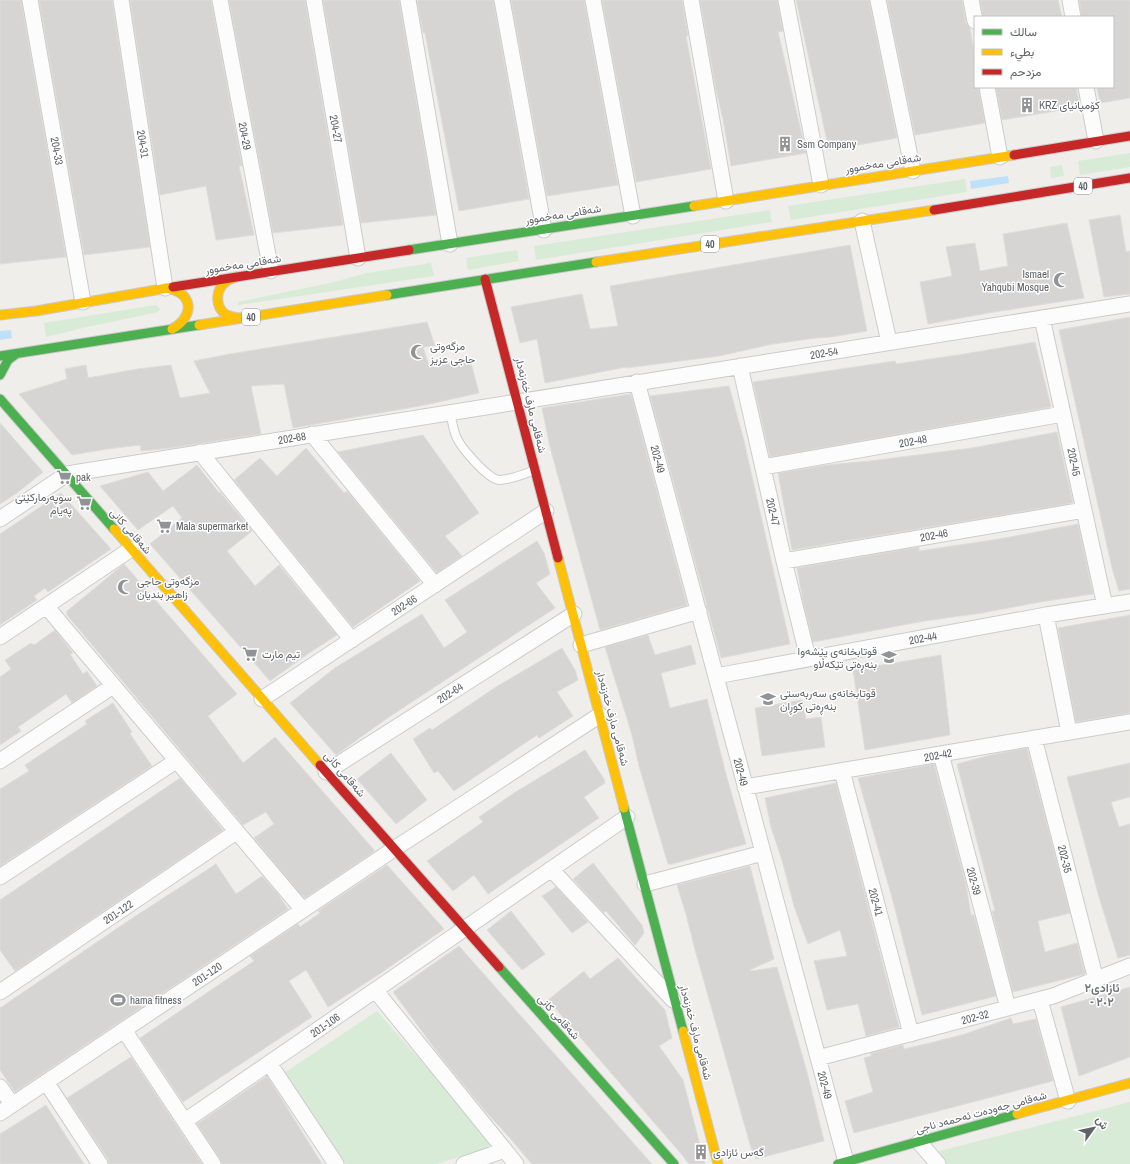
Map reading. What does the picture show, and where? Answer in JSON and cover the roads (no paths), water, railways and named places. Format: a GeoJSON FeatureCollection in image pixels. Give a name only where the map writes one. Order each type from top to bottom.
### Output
{"type":"FeatureCollection","features":[{"type":"Feature","properties":{"kind":"main road","name":"شەقامی مەخموور"},"geometry":{"type":"LineString","coordinates":[[0,315],[36,311],[271,271],[544,230],[1130,136]]}},
{"type":"Feature","properties":{"kind":"main road","name":"40"},"geometry":{"type":"LineString","coordinates":[[0,356],[1130,178]]}},
{"type":"Feature","properties":{"kind":"main road"},"geometry":{"type":"LineString","coordinates":[[236,277],[227,280],[222,285],[219,290],[217,300],[221,310],[226,315],[233,318],[240,318]]}},
{"type":"Feature","properties":{"kind":"main road","name":"شەقامی مارف خەزنەدار"},"geometry":{"type":"LineString","coordinates":[[485,279],[718,1164]]}},
{"type":"Feature","properties":{"kind":"main road"},"geometry":{"type":"LineString","coordinates":[[165,288],[172,288],[181,293],[186,298],[188,305],[188,315],[184,322],[172,329]]}},
{"type":"Feature","properties":{"kind":"main road"},"geometry":{"type":"LineString","coordinates":[[0,375],[8,360],[16,354]]}},
{"type":"Feature","properties":{"kind":"main road","name":"شەقامی کانی"},"geometry":{"type":"LineString","coordinates":[[0,399],[326,772],[674,1164]]}},
{"type":"Feature","properties":{"kind":"main road","name":"شەقامی جەودەت ئەحمەد ناجی"},"geometry":{"type":"LineString","coordinates":[[842,1163],[1130,1083]]}},
{"type":"Feature","properties":{"kind":"street","name":"204-33"},"geometry":{"type":"LineString","coordinates":[[30,0],[84,302]]}},
{"type":"Feature","properties":{"kind":"street","name":"204-31"},"geometry":{"type":"LineString","coordinates":[[121,0],[165,288]]}},
{"type":"Feature","properties":{"kind":"street","name":"204-29"},"geometry":{"type":"LineString","coordinates":[[220,0],[271,271]]}},
{"type":"Feature","properties":{"kind":"street","name":"204-27"},"geometry":{"type":"LineString","coordinates":[[314,0],[358,258]]}},
{"type":"Feature","properties":{"kind":"street"},"geometry":{"type":"LineString","coordinates":[[408,0],[450,244]]}},
{"type":"Feature","properties":{"kind":"street"},"geometry":{"type":"LineString","coordinates":[[502,0],[544,230]]}},
{"type":"Feature","properties":{"kind":"street"},"geometry":{"type":"LineString","coordinates":[[593,0],[633,216]]}},
{"type":"Feature","properties":{"kind":"street"},"geometry":{"type":"LineString","coordinates":[[691,0],[726,201]]}},
{"type":"Feature","properties":{"kind":"street"},"geometry":{"type":"LineString","coordinates":[[786,0],[821,186]]}},
{"type":"Feature","properties":{"kind":"street"},"geometry":{"type":"LineString","coordinates":[[878,0],[913,171]]}},
{"type":"Feature","properties":{"kind":"street"},"geometry":{"type":"LineString","coordinates":[[971,0],[974,16]]}},
{"type":"Feature","properties":{"kind":"street"},"geometry":{"type":"LineString","coordinates":[[1070,0],[1073,16]]}},
{"type":"Feature","properties":{"kind":"street"},"geometry":{"type":"LineString","coordinates":[[987,88],[1000,157]]}},
{"type":"Feature","properties":{"kind":"street"},"geometry":{"type":"LineString","coordinates":[[1086,88],[1096,141]]}},
{"type":"Feature","properties":{"kind":"street"},"geometry":{"type":"LineString","coordinates":[[862,221],[889,342]]}},
{"type":"Feature","properties":{"kind":"street","name":"202-54"},"geometry":{"type":"LineString","coordinates":[[517,401],[1130,304]]}},
{"type":"Feature","properties":{"kind":"street","name":"202-45"},"geometry":{"type":"LineString","coordinates":[[1042,318],[1105,606]]}},
{"type":"Feature","properties":{"kind":"street","name":"202-47"},"geometry":{"type":"LineString","coordinates":[[740,366],[784,561],[808,658]]}},
{"type":"Feature","properties":{"kind":"street","name":"202-49"},"geometry":{"type":"LineString","coordinates":[[638,382],[818,1058],[842,1163]]}},
{"type":"Feature","properties":{"kind":"street","name":"202-68"},"geometry":{"type":"LineString","coordinates":[[67,474],[517,401]]}},
{"type":"Feature","properties":{"kind":"street","name":"202-48"},"geometry":{"type":"LineString","coordinates":[[763,467],[1063,414]]}},
{"type":"Feature","properties":{"kind":"street"},"geometry":{"type":"LineString","coordinates":[[312,434],[436,585]]}},
{"type":"Feature","properties":{"kind":"street"},"geometry":{"type":"LineString","coordinates":[[200,452],[352,640]]}},
{"type":"Feature","properties":{"kind":"street"},"geometry":{"type":"LineString","coordinates":[[0,519],[67,474]]}},
{"type":"Feature","properties":{"kind":"street","name":"202-46"},"geometry":{"type":"LineString","coordinates":[[784,561],[1084,510]]}},
{"type":"Feature","properties":{"kind":"street","name":"202-66"},"geometry":{"type":"LineString","coordinates":[[262,699],[546,511]]}},
{"type":"Feature","properties":{"kind":"street"},"geometry":{"type":"LineString","coordinates":[[0,637],[131,550]]}},
{"type":"Feature","properties":{"kind":"street","name":"202-44"},"geometry":{"type":"LineString","coordinates":[[716,676],[808,658],[1130,602]]}},
{"type":"Feature","properties":{"kind":"street"},"geometry":{"type":"LineString","coordinates":[[46,606],[303,910]]}},
{"type":"Feature","properties":{"kind":"street"},"geometry":{"type":"LineString","coordinates":[[582,645],[699,611]]}},
{"type":"Feature","properties":{"kind":"street","name":"202-64"},"geometry":{"type":"LineString","coordinates":[[326,772],[574,614]]}},
{"type":"Feature","properties":{"kind":"street"},"geometry":{"type":"LineString","coordinates":[[1046,616],[1069,732]]}},
{"type":"Feature","properties":{"kind":"street"},"geometry":{"type":"LineString","coordinates":[[0,761],[113,686]]}},
{"type":"Feature","properties":{"kind":"street","name":"201-120"},"geometry":{"type":"LineString","coordinates":[[6,1108],[394,849],[600,715]]}},
{"type":"Feature","properties":{"kind":"street","name":"202-42"},"geometry":{"type":"LineString","coordinates":[[745,787],[1130,722]]}},
{"type":"Feature","properties":{"kind":"street","name":"202-35"},"geometry":{"type":"LineString","coordinates":[[1034,738],[1096,980]]}},
{"type":"Feature","properties":{"kind":"street","name":"202-39"},"geometry":{"type":"LineString","coordinates":[[941,754],[1008,1008]]}},
{"type":"Feature","properties":{"kind":"street"},"geometry":{"type":"LineString","coordinates":[[0,877],[176,761]]}},
{"type":"Feature","properties":{"kind":"street","name":"202-41"},"geometry":{"type":"LineString","coordinates":[[842,771],[910,1034]]}},
{"type":"Feature","properties":{"kind":"street","name":"201-106"},"geometry":{"type":"LineString","coordinates":[[185,1121],[627,817]]}},
{"type":"Feature","properties":{"kind":"street","name":"201-122"},"geometry":{"type":"LineString","coordinates":[[3,985],[236,832]]}},
{"type":"Feature","properties":{"kind":"street"},"geometry":{"type":"LineString","coordinates":[[644,884],[763,853]]}},
{"type":"Feature","properties":{"kind":"street"},"geometry":{"type":"LineString","coordinates":[[551,869],[676,1003]]}},
{"type":"Feature","properties":{"kind":"street","name":"202-32"},"geometry":{"type":"LineString","coordinates":[[818,1058],[1040,1000],[1130,966]]}},
{"type":"Feature","properties":{"kind":"street"},"geometry":{"type":"LineString","coordinates":[[375,990],[516,1164]]}},
{"type":"Feature","properties":{"kind":"street"},"geometry":{"type":"LineString","coordinates":[[1040,1000],[1068,1101]]}},
{"type":"Feature","properties":{"kind":"street"},"geometry":{"type":"LineString","coordinates":[[124,1030],[213,1164]]}},
{"type":"Feature","properties":{"kind":"street"},"geometry":{"type":"LineString","coordinates":[[269,1063],[336,1164]]}},
{"type":"Feature","properties":{"kind":"street"},"geometry":{"type":"LineString","coordinates":[[46,1082],[100,1164]]}},
{"type":"Feature","properties":{"kind":"street"},"geometry":{"type":"LineString","coordinates":[[0,1087],[6,1108]]}},
{"type":"Feature","properties":{"kind":"street"},"geometry":{"type":"LineString","coordinates":[[919,1142],[938,1164]]}},
{"type":"Feature","properties":{"kind":"street"},"geometry":{"type":"LineString","coordinates":[[464,1164],[505,1150]]}},
{"type":"Feature","properties":{"kind":"lane"},"geometry":{"type":"LineString","coordinates":[[450,412],[456,437],[461,445],[467,454],[492,478],[498,480],[513,478],[535,470]]}},
{"type":"Feature","properties":{"kind":"water"},"geometry":{"type":"Polygon","coordinates":[[[1008,176],[1009,183],[971,189],[970,181],[1008,176]]]}},
{"type":"Feature","properties":{"kind":"water"},"geometry":{"type":"Polygon","coordinates":[[[11,330],[12,338],[0,340],[0,331],[11,330]]]}},
{"type":"Feature","properties":{"kind":"place","name":"KRZ كۆمپانیای"},"geometry":{"type":"Point","coordinates":[1027,105]}},
{"type":"Feature","properties":{"kind":"place","name":"Ssm Company"},"geometry":{"type":"Point","coordinates":[785,144]}},
{"type":"Feature","properties":{"kind":"place","name":"Ismael Yahqubi Mosque"},"geometry":{"type":"Point","coordinates":[1061,280]}},
{"type":"Feature","properties":{"kind":"place","name":"مزگەوتی حاجی عزیز"},"geometry":{"type":"Point","coordinates":[418,352]}},
{"type":"Feature","properties":{"kind":"place","name":"pak"},"geometry":{"type":"Point","coordinates":[64,477]}},
{"type":"Feature","properties":{"kind":"place","name":"سوپەرماركێتی پەیام"},"geometry":{"type":"Point","coordinates":[84,503]}},
{"type":"Feature","properties":{"kind":"place","name":"Mala supermarket"},"geometry":{"type":"Point","coordinates":[164,526]}},
{"type":"Feature","properties":{"kind":"place","name":"مزگەوتی حاجی زاهیر بندیان"},"geometry":{"type":"Point","coordinates":[125,587]}},
{"type":"Feature","properties":{"kind":"place","name":"تيم مارت"},"geometry":{"type":"Point","coordinates":[250,654]}},
{"type":"Feature","properties":{"kind":"place","name":"قوتابخانەی پێشەوا بنەڕەتی تێکەڵاو"},"geometry":{"type":"Point","coordinates":[889,657]}},
{"type":"Feature","properties":{"kind":"place","name":"قوتابخانەی سەربەستی بنەڕەتی کوڕان"},"geometry":{"type":"Point","coordinates":[768,699]}},
{"type":"Feature","properties":{"kind":"place","name":"hama fitness"},"geometry":{"type":"Point","coordinates":[118,1000]}},
{"type":"Feature","properties":{"kind":"place","name":"گەس ئازادی"},"geometry":{"type":"Point","coordinates":[701,1152]}},
{"type":"Feature","properties":{"kind":"district","name":"ئازادی٢ - ٢٠٢"},"geometry":{"type":"Point","coordinates":[1102,995]}}]}
